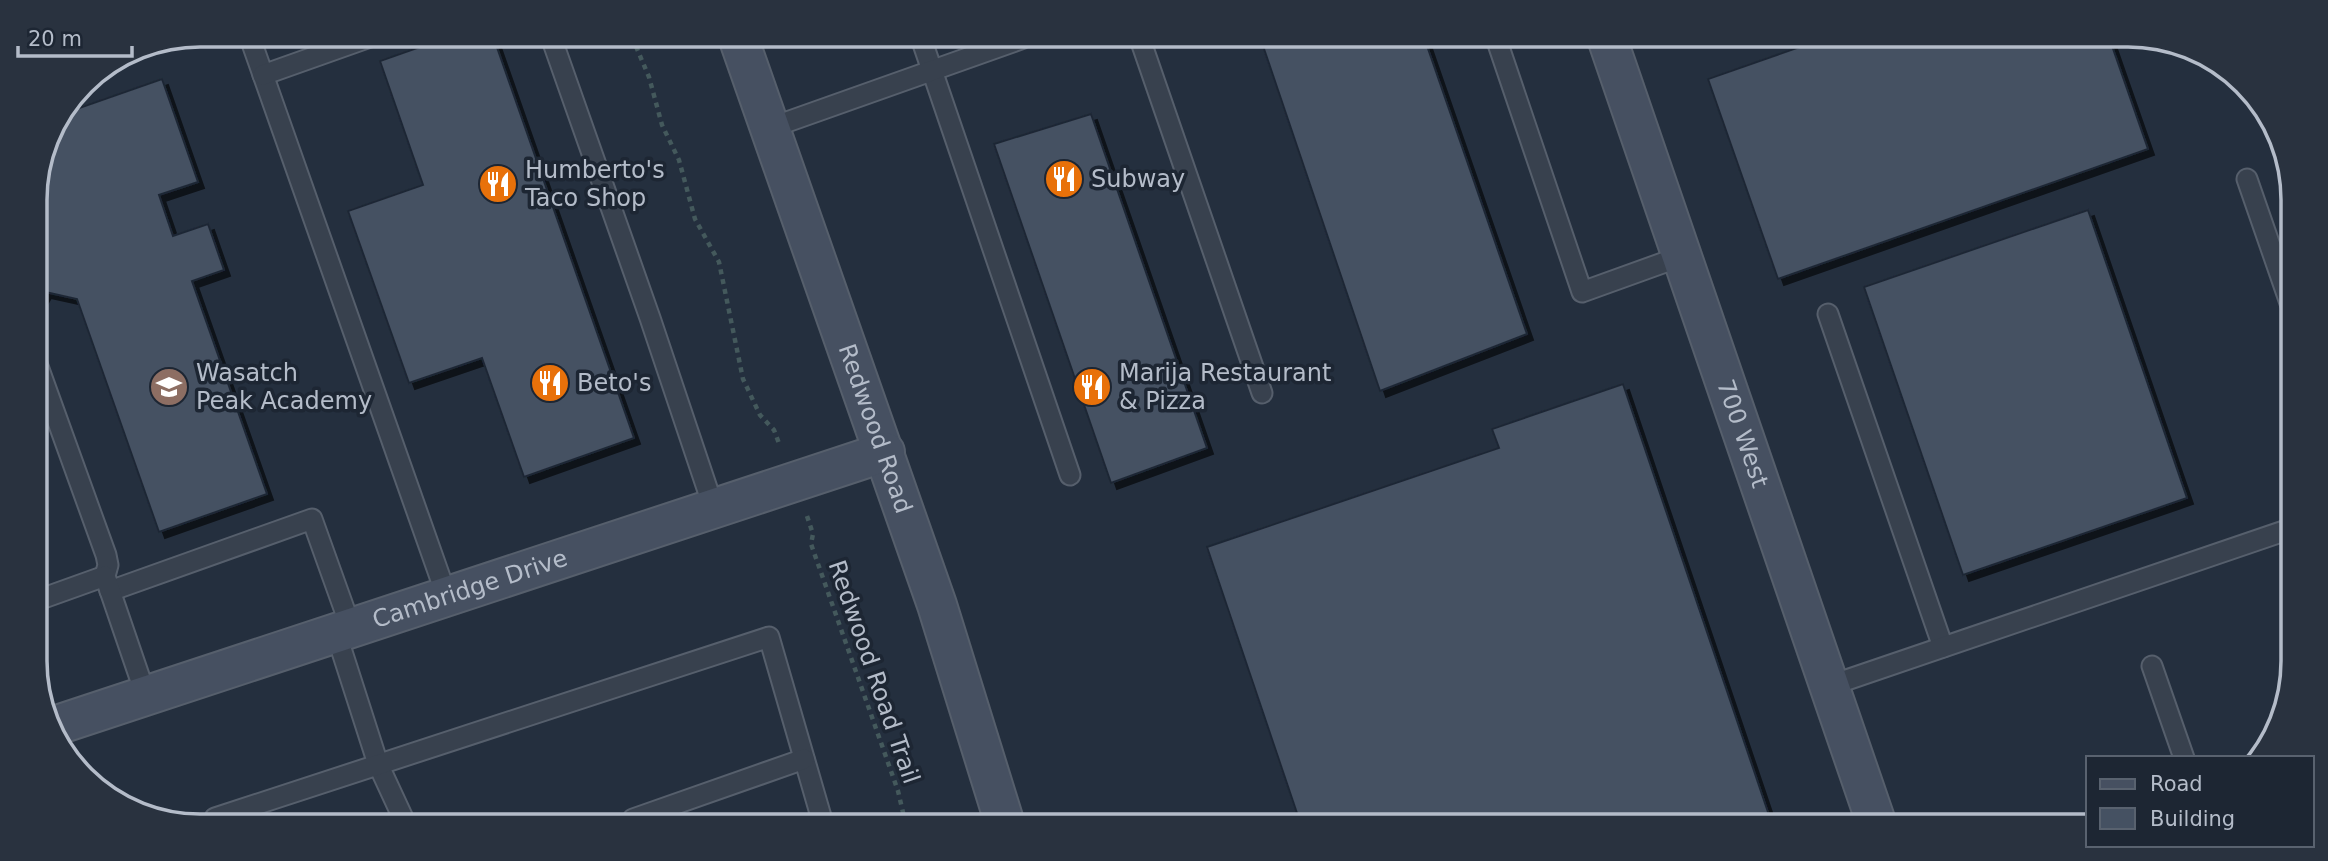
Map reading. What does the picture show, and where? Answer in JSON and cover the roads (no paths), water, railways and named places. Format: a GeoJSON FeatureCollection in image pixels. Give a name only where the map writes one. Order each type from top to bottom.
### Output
{"type":"FeatureCollection","features":[{"type":"Feature","properties":{"kind":"street","name":"700 West"},"geometry":{"type":"LineString","coordinates":[[1610,47],[1873,813]]}},
{"type":"Feature","properties":{"kind":"street","name":"Redwood Road"},"geometry":{"type":"LineString","coordinates":[[742,48],[937,605],[1002,814]]}},
{"type":"Feature","properties":{"kind":"street","name":"Cambridge Drive"},"geometry":{"type":"LineString","coordinates":[[61,724],[885,452]]}},
{"type":"Feature","properties":{"kind":"lane"},"geometry":{"type":"LineString","coordinates":[[1499,47],[1582,292],[1682,257]]}},
{"type":"Feature","properties":{"kind":"lane"},"geometry":{"type":"LineString","coordinates":[[254,48],[447,597]]}},
{"type":"Feature","properties":{"kind":"lane"},"geometry":{"type":"LineString","coordinates":[[263,75],[339,48]]}},
{"type":"Feature","properties":{"kind":"lane"},"geometry":{"type":"LineString","coordinates":[[555,48],[714,509]]}},
{"type":"Feature","properties":{"kind":"lane"},"geometry":{"type":"LineString","coordinates":[[924,48],[1070,475]]}},
{"type":"Feature","properties":{"kind":"lane"},"geometry":{"type":"LineString","coordinates":[[770,128],[996,48]]}},
{"type":"Feature","properties":{"kind":"lane"},"geometry":{"type":"LineString","coordinates":[[1143,48],[1262,393]]}},
{"type":"Feature","properties":{"kind":"lane"},"geometry":{"type":"LineString","coordinates":[[2246,179],[2281,278]]}},
{"type":"Feature","properties":{"kind":"lane"},"geometry":{"type":"LineString","coordinates":[[1828,314],[1942,647]]}},
{"type":"Feature","properties":{"kind":"lane"},"geometry":{"type":"LineString","coordinates":[[48,393],[106,555],[108,583],[146,695]]}},
{"type":"Feature","properties":{"kind":"lane"},"geometry":{"type":"LineString","coordinates":[[47,598],[108,583],[312,519],[378,764],[401,814]]}},
{"type":"Feature","properties":{"kind":"lane"},"geometry":{"type":"LineString","coordinates":[[1829,686],[2281,532]]}},
{"type":"Feature","properties":{"kind":"lane"},"geometry":{"type":"LineString","coordinates":[[227,814],[769,637],[820,814]]}},
{"type":"Feature","properties":{"kind":"lane"},"geometry":{"type":"LineString","coordinates":[[2152,666],[2183,756]]}},
{"type":"Feature","properties":{"kind":"lane"},"geometry":{"type":"LineString","coordinates":[[648,814],[804,759]]}},
{"type":"Feature","properties":{"kind":"place","name":"Subway"},"geometry":{"type":"Point","coordinates":[1064,179]}},
{"type":"Feature","properties":{"kind":"place","name":"Humberto's Taco Shop"},"geometry":{"type":"Point","coordinates":[498,184]}},
{"type":"Feature","properties":{"kind":"place","name":"Beto's"},"geometry":{"type":"Point","coordinates":[550,383]}},
{"type":"Feature","properties":{"kind":"place","name":"Wasatch Peak Academy"},"geometry":{"type":"Point","coordinates":[169,387]}},
{"type":"Feature","properties":{"kind":"place","name":"Marija Restaurant & Pizza"},"geometry":{"type":"Point","coordinates":[1092,387]}}]}
